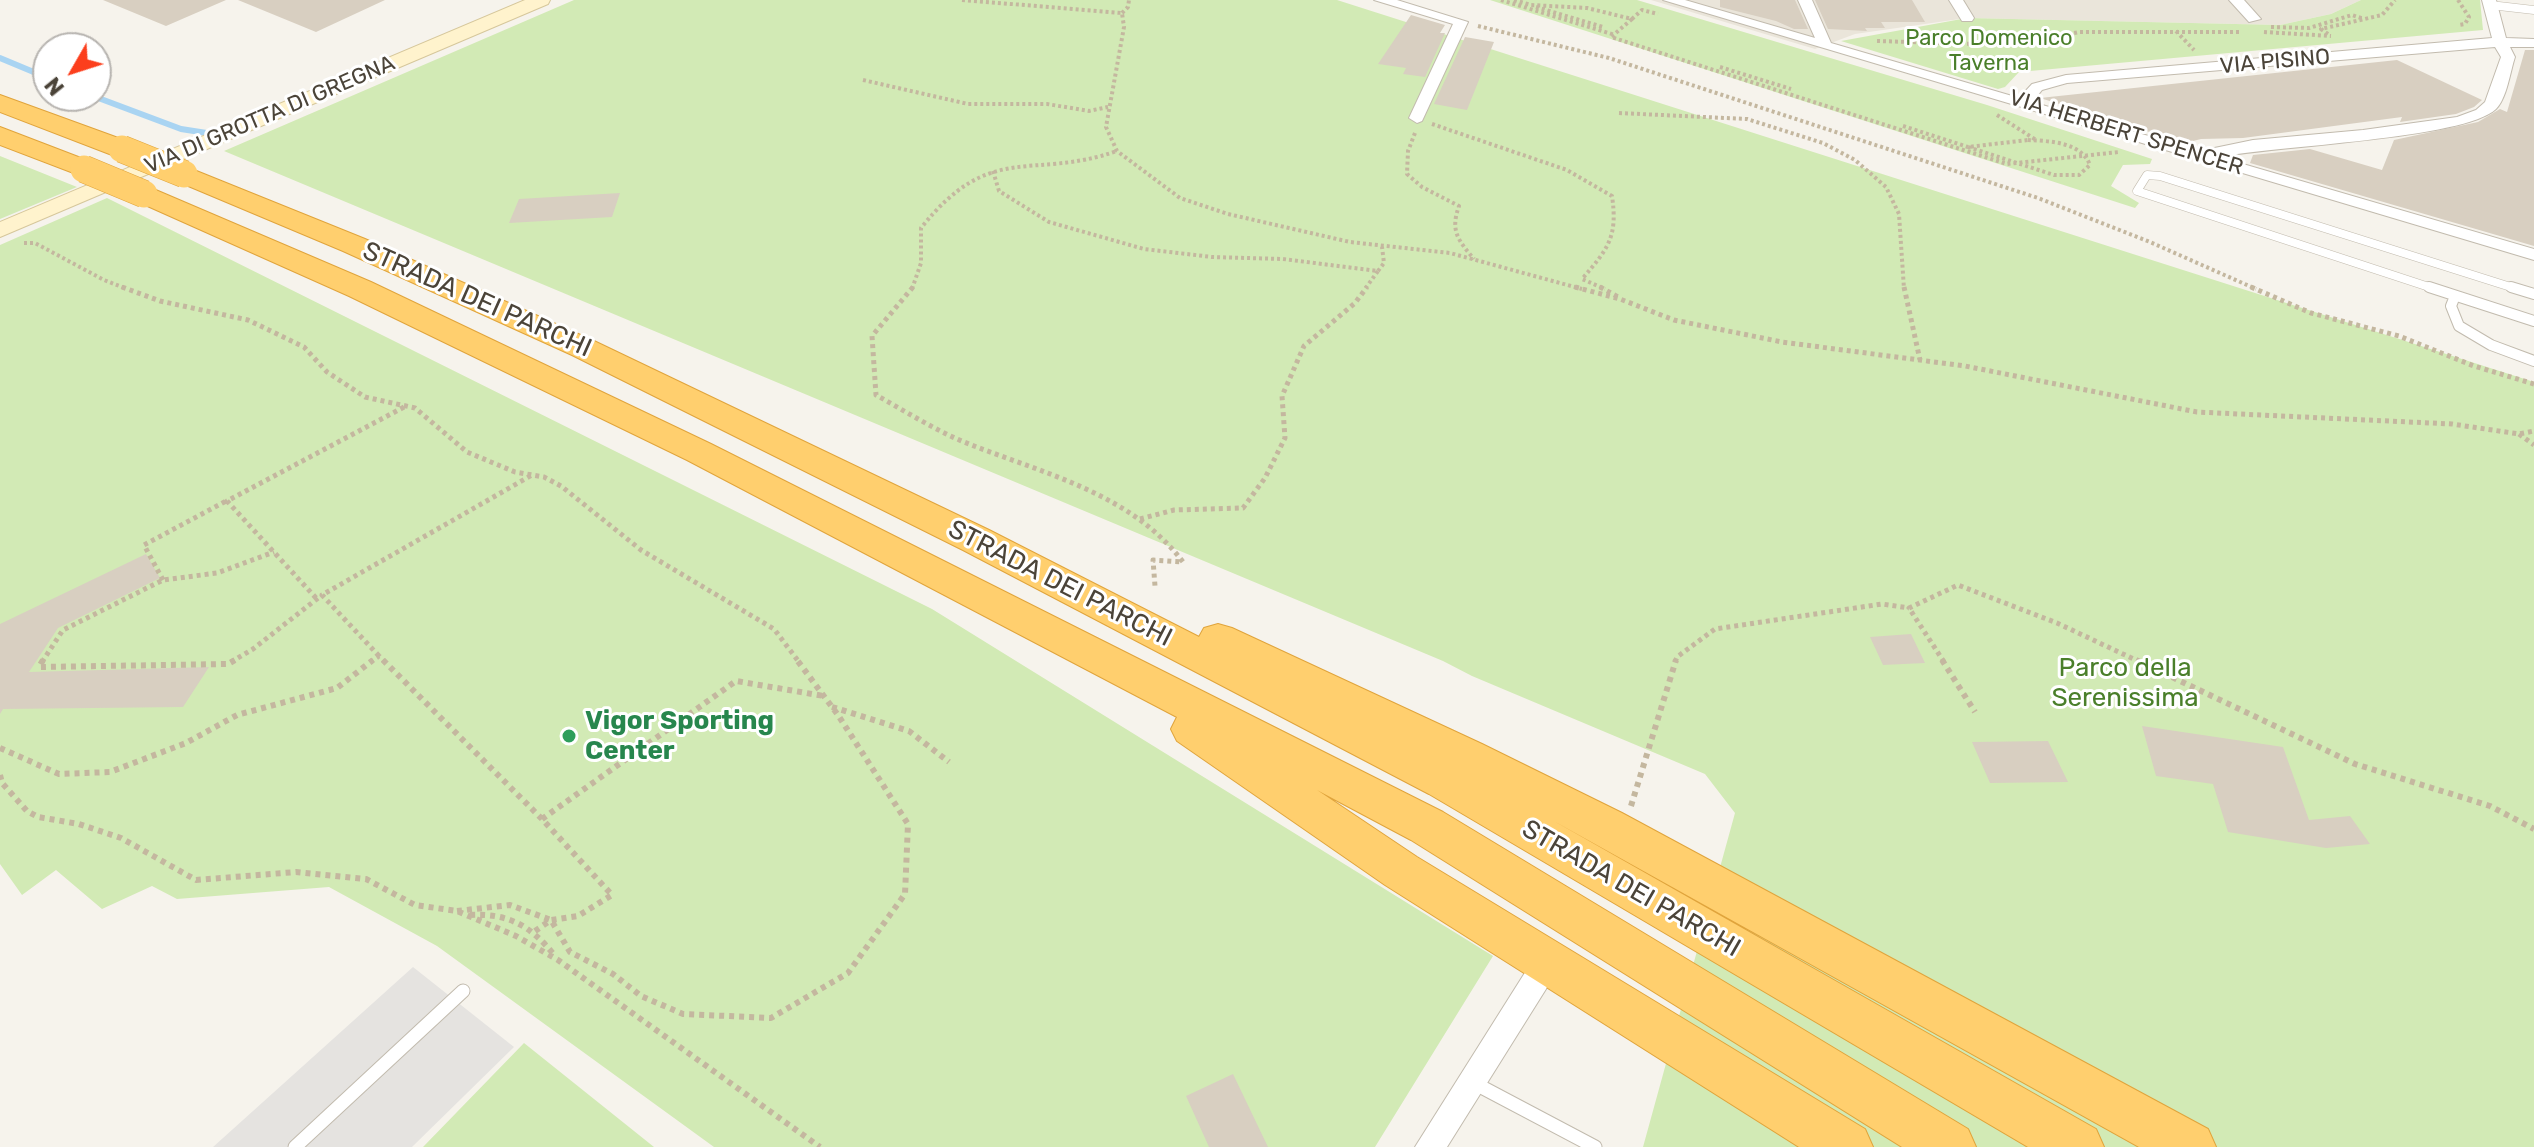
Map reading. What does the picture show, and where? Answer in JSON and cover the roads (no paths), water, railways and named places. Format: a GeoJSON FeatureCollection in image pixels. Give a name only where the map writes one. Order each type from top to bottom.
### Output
{"type":"FeatureCollection","features":[{"type":"Feature","properties":{"kind":"highway","name":"STRADA DEI PARCHI"},"geometry":{"type":"LineString","coordinates":[[0,103],[122,149],[368,251],[568,341],[976,540],[1444,781],[2078,1147]]}},
{"type":"Feature","properties":{"kind":"highway","name":"STRADA DEI PARCHI"},"geometry":{"type":"LineString","coordinates":[[0,135],[360,289],[529,369],[699,452],[1427,826],[1950,1147]]}},
{"type":"Feature","properties":{"kind":"highway"},"geometry":{"type":"LineString","coordinates":[[976,540],[1261,657],[1467,756],[1700,877],[2190,1147]]}},
{"type":"Feature","properties":{"kind":"highway"},"geometry":{"type":"LineString","coordinates":[[1029,622],[1401,871],[1847,1147]]}},
{"type":"Feature","properties":{"kind":"street","name":"VIA DI GROTTA DI GREGNA"},"geometry":{"type":"LineString","coordinates":[[7,236],[541,0]]}},
{"type":"Feature","properties":{"kind":"street"},"geometry":{"type":"LineString","coordinates":[[1381,0],[1461,22],[1422,120]]}},
{"type":"Feature","properties":{"kind":"street"},"geometry":{"type":"LineString","coordinates":[[1805,0],[1825,45]]}},
{"type":"Feature","properties":{"kind":"street"},"geometry":{"type":"LineString","coordinates":[[1956,0],[1967,18]]}},
{"type":"Feature","properties":{"kind":"street"},"geometry":{"type":"LineString","coordinates":[[2236,0],[2258,23]]}},
{"type":"Feature","properties":{"kind":"street","name":"VIA HERBERT SPENCER"},"geometry":{"type":"LineString","coordinates":[[1674,1],[2204,155],[2534,255]]}},
{"type":"Feature","properties":{"kind":"street"},"geometry":{"type":"LineString","coordinates":[[2204,155],[2253,145],[2441,125],[2477,115],[2492,104],[2508,54],[2500,42],[2489,2]]}},
{"type":"Feature","properties":{"kind":"street","name":"VIA PISINO"},"geometry":{"type":"LineString","coordinates":[[2024,102],[2037,87],[2059,80],[2500,42],[2534,43]]}},
{"type":"Feature","properties":{"kind":"street"},"geometry":{"type":"LineString","coordinates":[[1430,1147],[1536,980]]}},
{"type":"Feature","properties":{"kind":"lane"},"geometry":{"type":"LineString","coordinates":[[2520,0],[2524,9]]}},
{"type":"Feature","properties":{"kind":"lane"},"geometry":{"type":"LineString","coordinates":[[2489,2],[2534,10]]}},
{"type":"Feature","properties":{"kind":"lane"},"geometry":{"type":"LineString","coordinates":[[2534,294],[2160,176],[2147,175],[2137,191],[2534,321]]}},
{"type":"Feature","properties":{"kind":"lane"},"geometry":{"type":"LineString","coordinates":[[2455,296],[2451,306],[2459,326],[2491,345],[2534,361]]}},
{"type":"Feature","properties":{"kind":"lane"},"geometry":{"type":"LineString","coordinates":[[295,1147],[463,991]]}},
{"type":"Feature","properties":{"kind":"lane"},"geometry":{"type":"LineString","coordinates":[[1472,1082],[1595,1147]]}},
{"type":"Feature","properties":{"kind":"waterway"},"geometry":{"type":"LineString","coordinates":[[0,58],[32,71]]}},
{"type":"Feature","properties":{"kind":"waterway"},"geometry":{"type":"LineString","coordinates":[[112,103],[181,129],[213,134]]}},
{"type":"Feature","properties":{"kind":"place","name":"Vigor Sporting Center"},"geometry":{"type":"Point","coordinates":[569,736]}},
{"type":"Feature","properties":{"kind":"park label","name":"Parco Domenico Taverna"},"geometry":{"type":"Point","coordinates":[1989,52]}},
{"type":"Feature","properties":{"kind":"park label","name":"Parco della Serenissima"},"geometry":{"type":"Point","coordinates":[2125,683]}}]}
